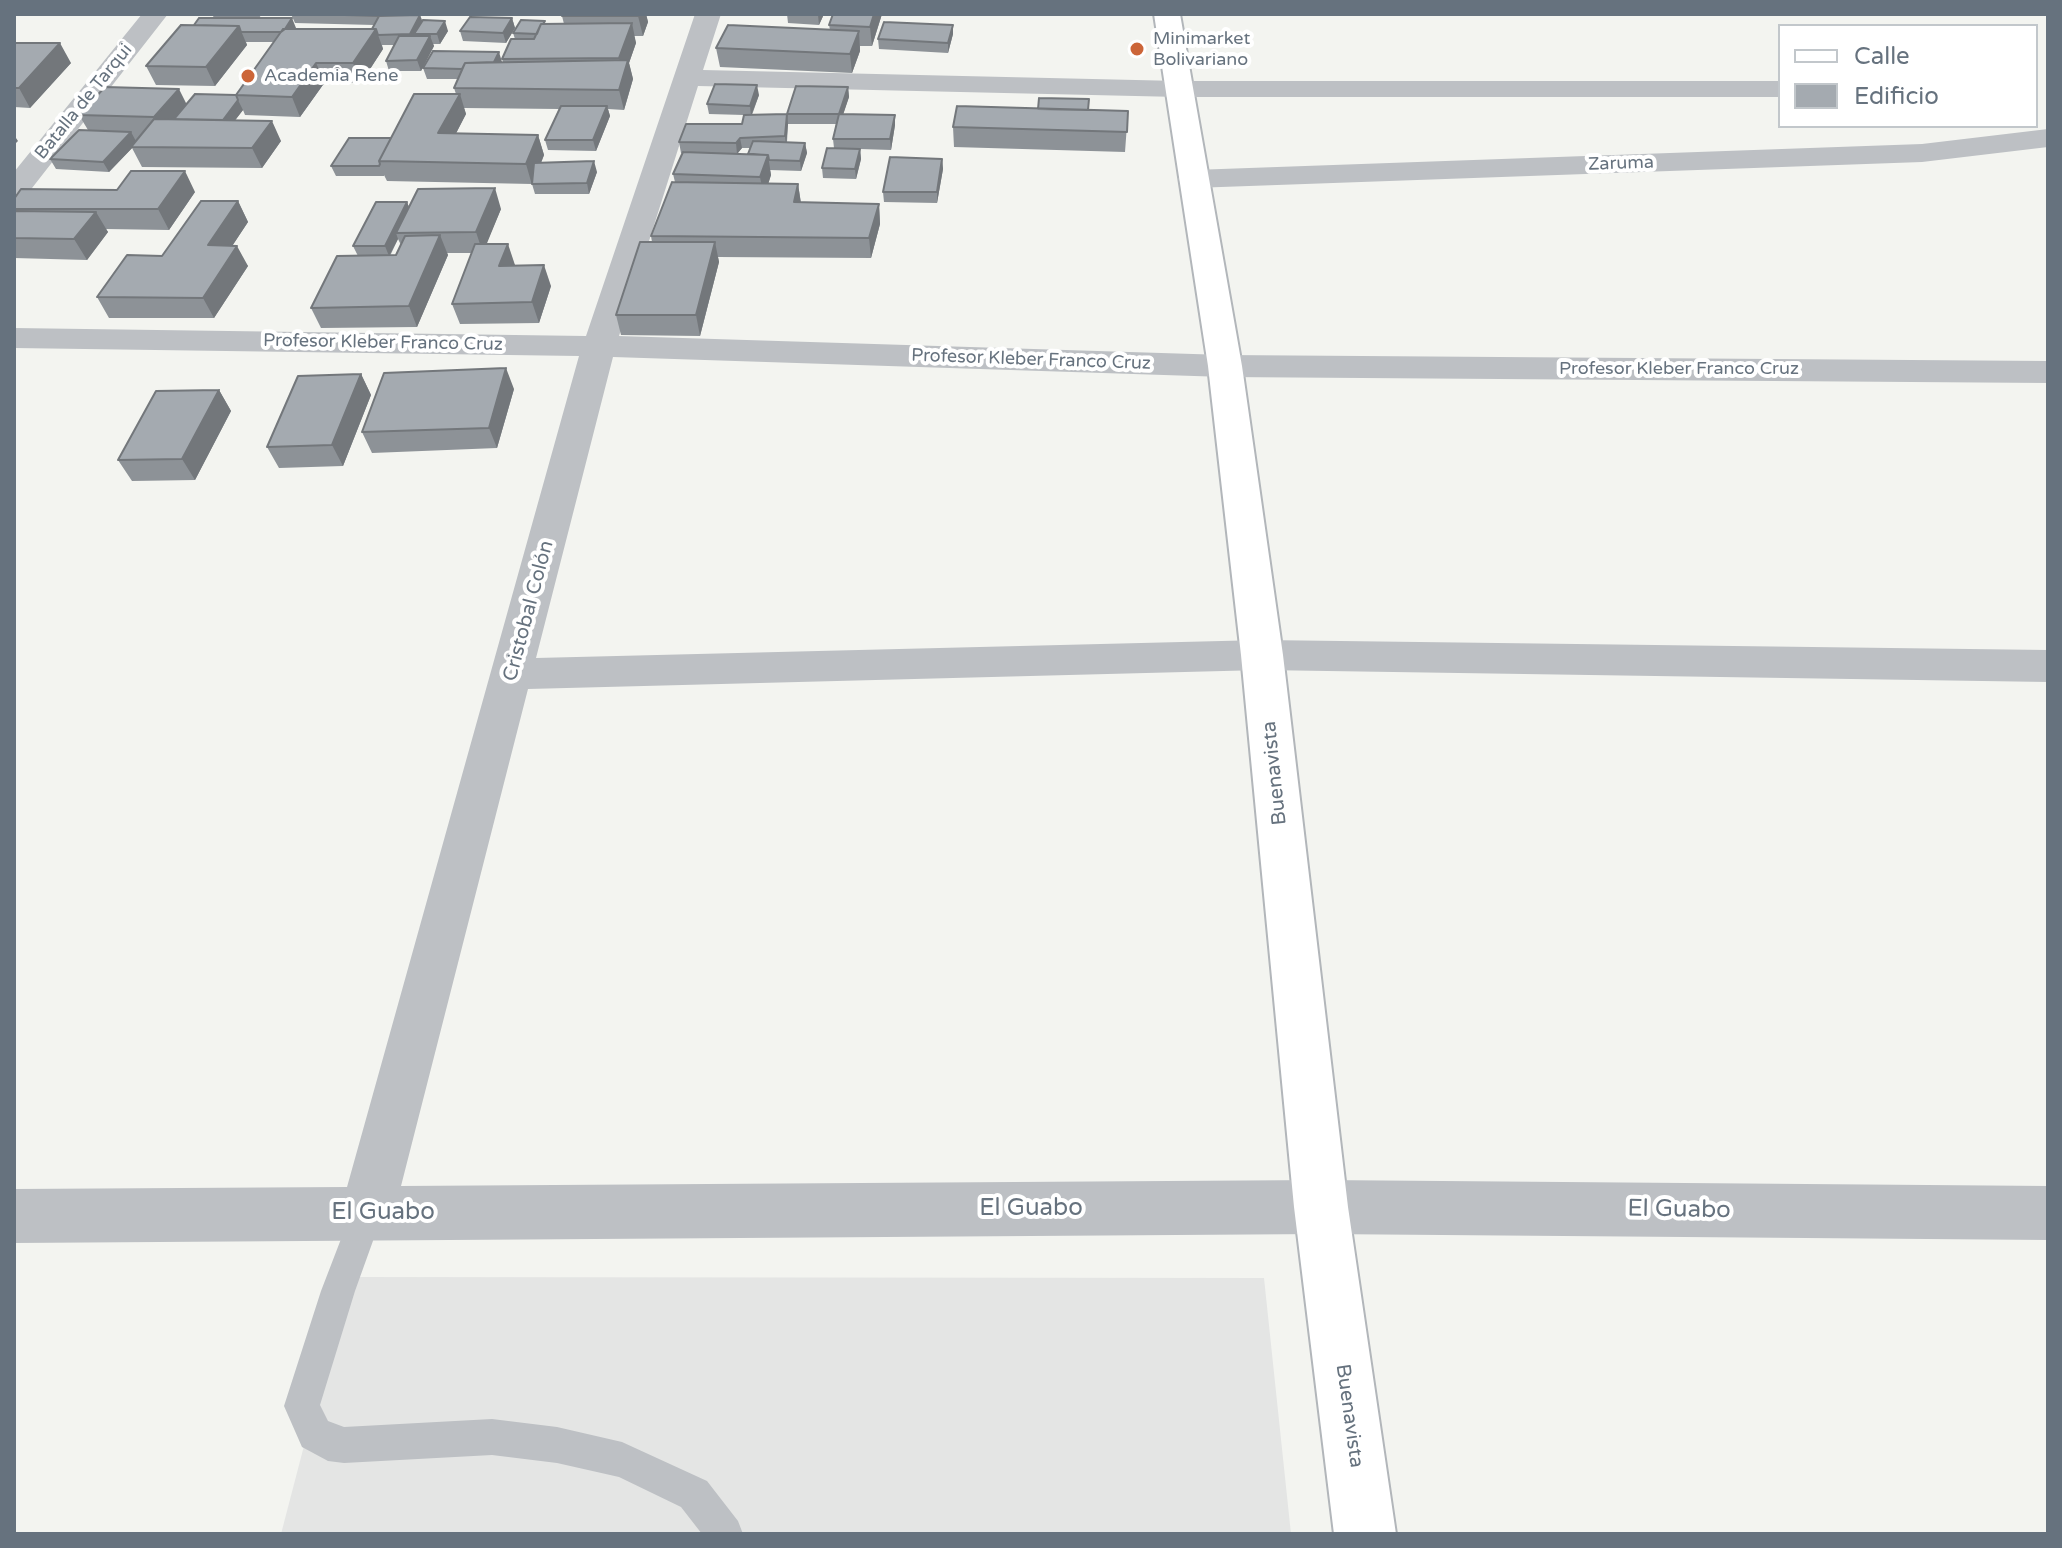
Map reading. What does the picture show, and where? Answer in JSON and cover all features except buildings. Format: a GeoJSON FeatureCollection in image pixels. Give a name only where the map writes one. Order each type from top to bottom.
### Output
{"type":"FeatureCollection","features":[{"type":"Feature","properties":{"kind":"street","name":"Batalla de Tarqui"},"geometry":{"type":"LineString","coordinates":[[14,191],[155,14]]}},
{"type":"Feature","properties":{"kind":"street","name":"Cristobal Colón"},"geometry":{"type":"LineString","coordinates":[[367,1213],[599,346],[708,14]]}},
{"type":"Feature","properties":{"kind":"street","name":"Buenavista"},"geometry":{"type":"LineString","coordinates":[[1167,14],[1225,366],[1262,655],[1321,1207],[1365,1534]]}},
{"type":"Feature","properties":{"kind":"street"},"geometry":{"type":"LineString","coordinates":[[689,78],[1179,89],[1778,89]]}},
{"type":"Feature","properties":{"kind":"street"},"geometry":{"type":"LineString","coordinates":[[1889,128],[1922,153]]}},
{"type":"Feature","properties":{"kind":"street","name":"Zaruma"},"geometry":{"type":"LineString","coordinates":[[1193,179],[1922,153],[2048,138]]}},
{"type":"Feature","properties":{"kind":"street","name":"Profesor Kleber Franco Cruz"},"geometry":{"type":"LineString","coordinates":[[14,338],[599,346],[1225,366],[2048,372]]}},
{"type":"Feature","properties":{"kind":"street"},"geometry":{"type":"LineString","coordinates":[[512,674],[1262,655],[2048,666]]}},
{"type":"Feature","properties":{"kind":"street","name":"El Guabo"},"geometry":{"type":"LineString","coordinates":[[14,1216],[1321,1207],[2048,1213]]}},
{"type":"Feature","properties":{"kind":"lane"},"geometry":{"type":"LineString","coordinates":[[367,1213],[338,1291],[302,1406],[315,1434],[328,1443],[344,1445],[492,1437],[622,1460],[694,1494],[725,1534]]}},
{"type":"Feature","properties":{"kind":"shaded area"},"geometry":{"type":"Polygon","coordinates":[[[348,1277],[1264,1278],[1291,1534],[281,1534],[348,1277]]]}},
{"type":"Feature","properties":{"kind":"place","name":"Minimarket Bolivariano"},"geometry":{"type":"Point","coordinates":[1137,49]}},
{"type":"Feature","properties":{"kind":"place","name":"Academia Rene"},"geometry":{"type":"Point","coordinates":[248,76]}}]}
